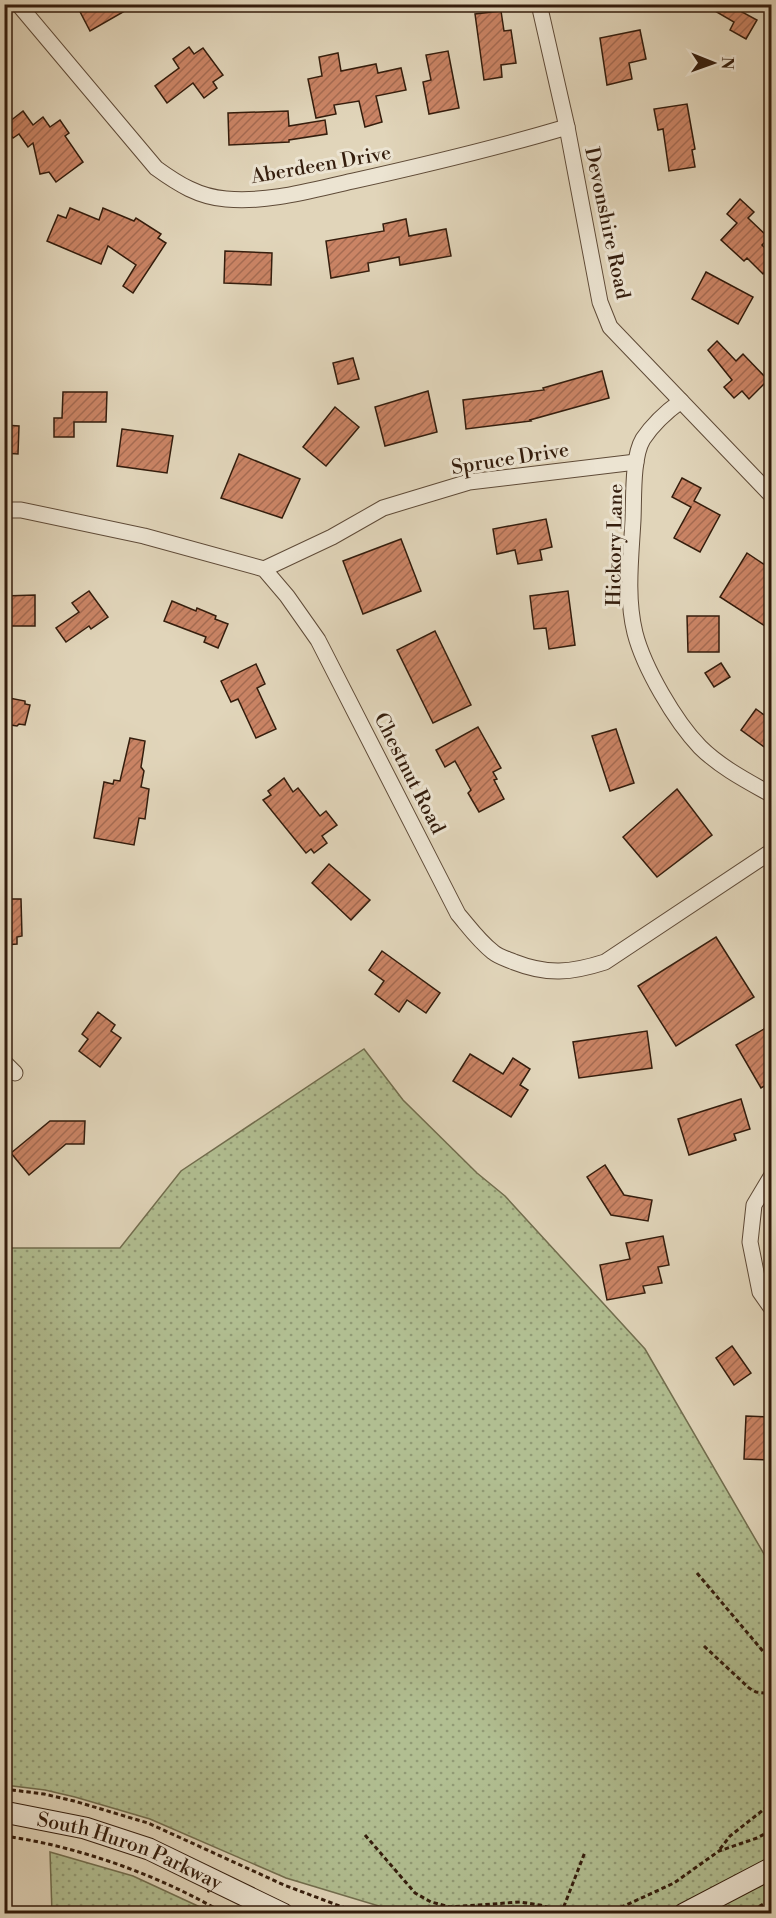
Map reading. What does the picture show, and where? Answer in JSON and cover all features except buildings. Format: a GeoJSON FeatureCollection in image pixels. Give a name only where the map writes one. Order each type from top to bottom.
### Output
{"type":"FeatureCollection","features":[{"type":"Feature","properties":{"kind":"main road","name":"South Huron Parkway"},"geometry":{"type":"LineString","coordinates":[[4,1812],[85,1828],[148,1849],[284,1914]]}},
{"type":"Feature","properties":{"kind":"main road"},"geometry":{"type":"LineString","coordinates":[[684,1914],[771,1868]]}},
{"type":"Feature","properties":{"kind":"street","name":"Aberdeen Drive"},"geometry":{"type":"LineString","coordinates":[[18,4],[156,168],[177,184],[201,194],[226,199],[259,199],[302,192],[435,163],[567,127]]}},
{"type":"Feature","properties":{"kind":"street","name":"Devonshire Road"},"geometry":{"type":"LineString","coordinates":[[539,4],[567,127],[600,302],[610,327],[771,496]]}},
{"type":"Feature","properties":{"kind":"street","name":"Hickory Lane"},"geometry":{"type":"LineString","coordinates":[[681,401],[660,418],[641,441],[636,462],[630,586],[635,633],[650,671],[675,716],[700,748],[728,769],[771,795]]}},
{"type":"Feature","properties":{"kind":"street","name":"Spruce Drive"},"geometry":{"type":"LineString","coordinates":[[264,569],[332,537],[383,508],[469,482],[636,462]]}},
{"type":"Feature","properties":{"kind":"street"},"geometry":{"type":"LineString","coordinates":[[4,510],[21,510],[144,536],[264,569]]}},
{"type":"Feature","properties":{"kind":"street","name":"Chestnut Road"},"geometry":{"type":"LineString","coordinates":[[264,569],[288,596],[318,640],[458,914],[495,954],[524,966],[558,972],[579,970],[605,962],[771,850]]}},
{"type":"Feature","properties":{"kind":"street"},"geometry":{"type":"LineString","coordinates":[[771,1175],[754,1205],[750,1242],[760,1292],[771,1309]]}},
{"type":"Feature","properties":{"kind":"path"},"geometry":{"type":"LineString","coordinates":[[697,1573],[771,1662]]}},
{"type":"Feature","properties":{"kind":"path"},"geometry":{"type":"LineString","coordinates":[[704,1646],[749,1688],[756,1692],[771,1694]]}},
{"type":"Feature","properties":{"kind":"path"},"geometry":{"type":"LineString","coordinates":[[4,1789],[44,1794],[74,1801],[148,1823],[284,1885],[361,1914]]}},
{"type":"Feature","properties":{"kind":"path"},"geometry":{"type":"LineString","coordinates":[[719,1851],[730,1836],[771,1803]]}},
{"type":"Feature","properties":{"kind":"path"},"geometry":{"type":"LineString","coordinates":[[599,1914],[624,1906],[674,1883],[719,1851],[756,1838],[771,1830]]}},
{"type":"Feature","properties":{"kind":"path"},"geometry":{"type":"LineString","coordinates":[[365,1834],[415,1893],[431,1902],[450,1907],[520,1902],[540,1905],[561,1912],[585,1852]]}},
{"type":"Feature","properties":{"kind":"path"},"geometry":{"type":"LineString","coordinates":[[4,1836],[96,1858],[135,1870],[225,1914]]}},
{"type":"Feature","properties":{"kind":"path"},"geometry":{"type":"LineString","coordinates":[[746,1914],[771,1899]]}},
{"type":"Feature","properties":{"kind":"green space"},"geometry":{"type":"Polygon","coordinates":[[[364,1049],[403,1100],[477,1173],[505,1196],[645,1349],[768,1561],[771,1560],[771,1913],[402,1913],[286,1878],[150,1819],[75,1797],[45,1790],[5,1785],[5,1248],[120,1248],[181,1171],[364,1049]]]}},
{"type":"Feature","properties":{"kind":"green space"},"geometry":{"type":"Polygon","coordinates":[[[50,1852],[133,1876],[213,1913],[52,1913],[50,1852]]]}}]}
